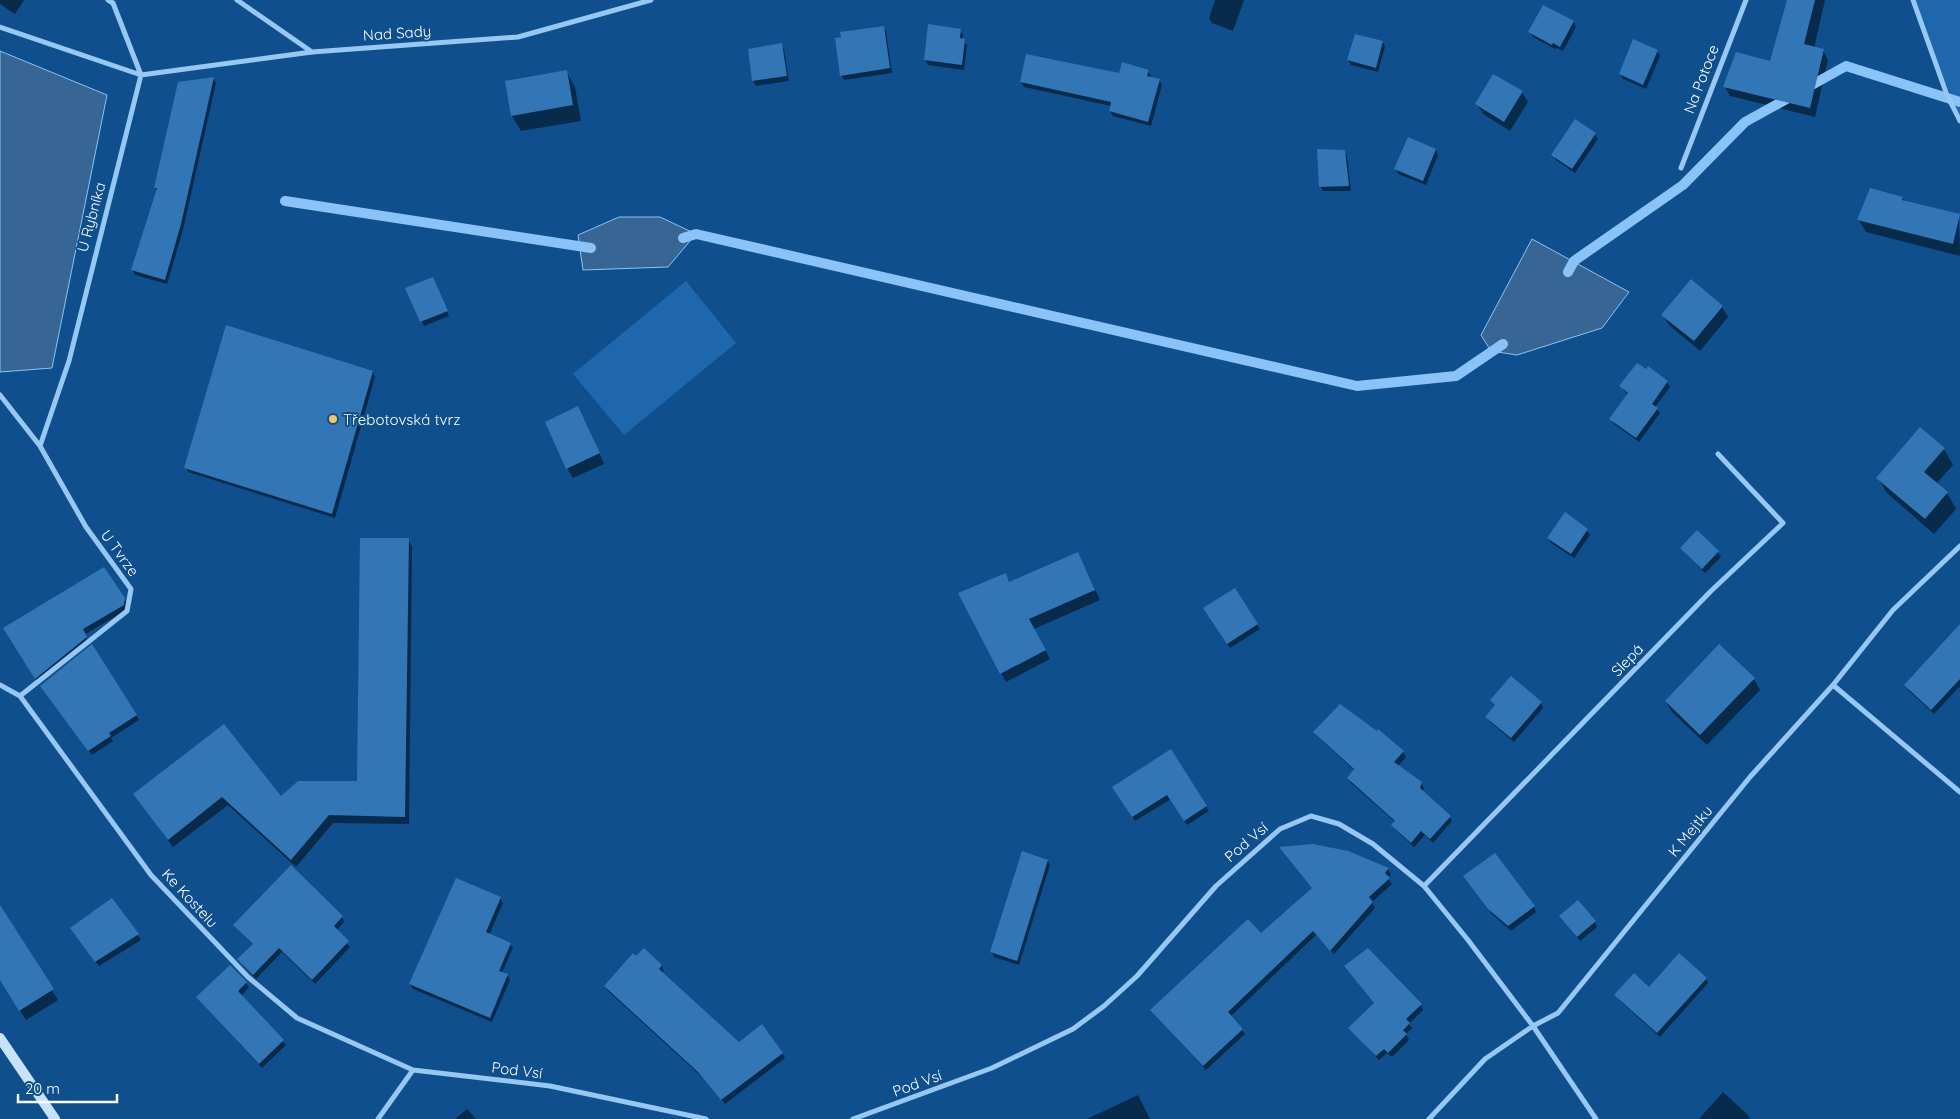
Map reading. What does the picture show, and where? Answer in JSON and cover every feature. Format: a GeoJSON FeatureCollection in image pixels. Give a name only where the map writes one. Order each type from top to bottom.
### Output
{"type":"FeatureCollection","features":[{"type":"Feature","properties":{"kind":"main road"},"geometry":{"type":"LineString","coordinates":[[0,1038],[55,1119]]}},
{"type":"Feature","properties":{"kind":"street"},"geometry":{"type":"LineString","coordinates":[[108,0],[113,3],[141,75]]}},
{"type":"Feature","properties":{"kind":"street"},"geometry":{"type":"LineString","coordinates":[[237,0],[312,52]]}},
{"type":"Feature","properties":{"kind":"street","name":"Nad Sady"},"geometry":{"type":"LineString","coordinates":[[141,75],[312,52],[518,37],[651,0]]}},
{"type":"Feature","properties":{"kind":"street","name":"Na Potoce"},"geometry":{"type":"LineString","coordinates":[[1681,168],[1746,0]]}},
{"type":"Feature","properties":{"kind":"street"},"geometry":{"type":"LineString","coordinates":[[1913,0],[1947,95],[1960,121]]}},
{"type":"Feature","properties":{"kind":"street"},"geometry":{"type":"LineString","coordinates":[[0,26],[141,75]]}},
{"type":"Feature","properties":{"kind":"street","name":"U Rybníka"},"geometry":{"type":"LineString","coordinates":[[40,446],[69,361],[141,75]]}},
{"type":"Feature","properties":{"kind":"street"},"geometry":{"type":"LineString","coordinates":[[0,395],[40,446]]}},
{"type":"Feature","properties":{"kind":"street","name":"U Tvrze"},"geometry":{"type":"LineString","coordinates":[[20,696],[127,611],[131,589],[86,527],[40,446]]}},
{"type":"Feature","properties":{"kind":"street","name":"Slepá"},"geometry":{"type":"LineString","coordinates":[[1424,886],[1711,591],[1783,523],[1718,454]]}},
{"type":"Feature","properties":{"kind":"street","name":"K Mejtku"},"geometry":{"type":"LineString","coordinates":[[1429,1119],[1485,1059],[1533,1026],[1558,1013],[1750,778],[1833,685],[1893,610],[1960,546]]}},
{"type":"Feature","properties":{"kind":"street","name":"Ke Kostelu"},"geometry":{"type":"LineString","coordinates":[[0,685],[20,696],[151,874],[248,977],[298,1018],[413,1070]]}},
{"type":"Feature","properties":{"kind":"street"},"geometry":{"type":"LineString","coordinates":[[1833,685],[1960,792]]}},
{"type":"Feature","properties":{"kind":"street","name":"Pod Vsí"},"geometry":{"type":"LineString","coordinates":[[853,1119],[992,1068],[1073,1029],[1104,1006],[1137,976],[1216,886],[1280,829],[1311,816],[1339,824],[1373,844],[1424,886],[1468,940],[1533,1026],[1596,1119]]}},
{"type":"Feature","properties":{"kind":"street"},"geometry":{"type":"LineString","coordinates":[[378,1119],[413,1070]]}},
{"type":"Feature","properties":{"kind":"street","name":"Pod Vsí"},"geometry":{"type":"LineString","coordinates":[[413,1070],[550,1086],[706,1119]]}},
{"type":"Feature","properties":{"kind":"shaded area"},"geometry":{"type":"Polygon","coordinates":[[[1911,0],[1960,0],[1960,117],[1911,0]]]}},
{"type":"Feature","properties":{"kind":"shaded area"},"geometry":{"type":"Polygon","coordinates":[[[0,51],[107,95],[52,368],[0,372],[0,51]]]}},
{"type":"Feature","properties":{"kind":"shaded area"},"geometry":{"type":"Polygon","coordinates":[[[619,217],[660,217],[696,234],[668,267],[583,270],[578,235],[619,217]]]}},
{"type":"Feature","properties":{"kind":"shaded area"},"geometry":{"type":"Polygon","coordinates":[[[1532,239],[1629,292],[1602,328],[1517,355],[1491,351],[1481,335],[1532,239]]]}},
{"type":"Feature","properties":{"kind":"shaded area"},"geometry":{"type":"Polygon","coordinates":[[[686,281],[736,343],[624,435],[573,374],[686,281]]]}},
{"type":"Feature","properties":{"kind":"building"},"geometry":{"type":"Polygon","coordinates":[[[1787,0],[1815,0],[1804,44],[1824,49],[1810,108],[1723,87],[1736,52],[1770,61],[1787,0]]]}},
{"type":"Feature","properties":{"kind":"building"},"geometry":{"type":"Polygon","coordinates":[[[1543,5],[1574,21],[1560,47],[1553,43],[1552,45],[1528,32],[1543,5]]]}},
{"type":"Feature","properties":{"kind":"building"},"geometry":{"type":"Polygon","coordinates":[[[928,24],[961,29],[960,38],[965,39],[962,65],[924,60],[928,24]]]}},
{"type":"Feature","properties":{"kind":"building"},"geometry":{"type":"Polygon","coordinates":[[[884,26],[890,68],[840,76],[835,38],[841,37],[840,32],[884,26]]]}},
{"type":"Feature","properties":{"kind":"building"},"geometry":{"type":"Polygon","coordinates":[[[1355,34],[1383,41],[1376,68],[1347,60],[1355,34]]]}},
{"type":"Feature","properties":{"kind":"building"},"geometry":{"type":"Polygon","coordinates":[[[1633,39],[1658,50],[1643,85],[1619,74],[1633,39]]]}},
{"type":"Feature","properties":{"kind":"building"},"geometry":{"type":"Polygon","coordinates":[[[782,43],[787,76],[752,81],[748,49],[782,43]]]}},
{"type":"Feature","properties":{"kind":"building"},"geometry":{"type":"Polygon","coordinates":[[[1026,54],[1119,73],[1122,62],[1149,70],[1147,76],[1160,79],[1148,122],[1109,111],[1111,102],[1020,82],[1026,54]]]}},
{"type":"Feature","properties":{"kind":"building"},"geometry":{"type":"Polygon","coordinates":[[[567,70],[573,105],[511,116],[505,81],[567,70]]]}},
{"type":"Feature","properties":{"kind":"building"},"geometry":{"type":"Polygon","coordinates":[[[1493,74],[1523,91],[1504,122],[1475,104],[1493,74]]]}},
{"type":"Feature","properties":{"kind":"building"},"geometry":{"type":"Polygon","coordinates":[[[214,77],[181,224],[165,280],[131,270],[157,188],[154,188],[178,82],[214,77]]]}},
{"type":"Feature","properties":{"kind":"building"},"geometry":{"type":"Polygon","coordinates":[[[1575,119],[1596,133],[1572,169],[1551,155],[1575,119]]]}},
{"type":"Feature","properties":{"kind":"building"},"geometry":{"type":"Polygon","coordinates":[[[1408,137],[1436,149],[1423,181],[1394,169],[1408,137]]]}},
{"type":"Feature","properties":{"kind":"building"},"geometry":{"type":"Polygon","coordinates":[[[1317,149],[1345,150],[1349,186],[1319,187],[1317,149]]]}},
{"type":"Feature","properties":{"kind":"building"},"geometry":{"type":"Polygon","coordinates":[[[1870,188],[1903,197],[1902,200],[1960,214],[1953,244],[1857,220],[1870,188]]]}},
{"type":"Feature","properties":{"kind":"building"},"geometry":{"type":"Polygon","coordinates":[[[433,277],[448,311],[420,322],[405,288],[433,277]]]}},
{"type":"Feature","properties":{"kind":"building"},"geometry":{"type":"Polygon","coordinates":[[[1691,279],[1723,306],[1694,341],[1661,315],[1691,279]]]}},
{"type":"Feature","properties":{"kind":"building","name":"Třebotovská tvrz"},"geometry":{"type":"Polygon","coordinates":[[[226,325],[373,371],[332,514],[184,468],[226,325]]]}},
{"type":"Feature","properties":{"kind":"building"},"geometry":{"type":"Polygon","coordinates":[[[1637,363],[1646,369],[1648,366],[1668,381],[1652,404],[1658,408],[1636,438],[1609,419],[1628,393],[1619,386],[1637,363]]]}},
{"type":"Feature","properties":{"kind":"building"},"geometry":{"type":"Polygon","coordinates":[[[578,406],[600,453],[566,469],[545,422],[578,406]]]}},
{"type":"Feature","properties":{"kind":"building"},"geometry":{"type":"Polygon","coordinates":[[[1920,427],[1945,448],[1924,472],[1948,492],[1925,519],[1876,478],[1920,427]]]}},
{"type":"Feature","properties":{"kind":"building"},"geometry":{"type":"Polygon","coordinates":[[[1565,512],[1588,529],[1571,554],[1547,538],[1565,512]]]}},
{"type":"Feature","properties":{"kind":"building"},"geometry":{"type":"Polygon","coordinates":[[[1697,530],[1719,551],[1702,569],[1680,548],[1697,530]]]}},
{"type":"Feature","properties":{"kind":"building"},"geometry":{"type":"Polygon","coordinates":[[[360,538],[409,538],[405,817],[329,815],[291,860],[222,797],[168,840],[133,794],[224,724],[281,796],[298,781],[357,781],[360,538]]]}},
{"type":"Feature","properties":{"kind":"building"},"geometry":{"type":"Polygon","coordinates":[[[1078,552],[1095,590],[1029,619],[1046,650],[1000,674],[958,593],[1006,573],[1009,582],[1078,552]]]}},
{"type":"Feature","properties":{"kind":"building"},"geometry":{"type":"Polygon","coordinates":[[[104,567],[125,598],[124,605],[83,629],[87,637],[35,679],[3,628],[104,567]]]}},
{"type":"Feature","properties":{"kind":"building"},"geometry":{"type":"Polygon","coordinates":[[[1235,588],[1258,624],[1227,644],[1203,608],[1235,588]]]}},
{"type":"Feature","properties":{"kind":"building"},"geometry":{"type":"Polygon","coordinates":[[[1960,624],[1960,679],[1931,710],[1904,685],[1960,624]]]}},
{"type":"Feature","properties":{"kind":"building"},"geometry":{"type":"Polygon","coordinates":[[[92,644],[137,715],[109,733],[111,736],[88,751],[40,686],[92,644]]]}},
{"type":"Feature","properties":{"kind":"building"},"geometry":{"type":"Polygon","coordinates":[[[1719,644],[1755,678],[1700,735],[1665,701],[1719,644]]]}},
{"type":"Feature","properties":{"kind":"building"},"geometry":{"type":"Polygon","coordinates":[[[1511,676],[1542,702],[1511,738],[1485,717],[1495,705],[1490,700],[1511,676]]]}},
{"type":"Feature","properties":{"kind":"building"},"geometry":{"type":"Polygon","coordinates":[[[1340,704],[1377,731],[1378,729],[1404,751],[1394,762],[1422,782],[1420,788],[1451,816],[1430,839],[1421,831],[1411,843],[1391,825],[1395,821],[1347,778],[1354,769],[1313,732],[1340,704]]]}},
{"type":"Feature","properties":{"kind":"building"},"geometry":{"type":"Polygon","coordinates":[[[1171,749],[1207,806],[1184,821],[1167,795],[1132,817],[1112,787],[1171,749]]]}},
{"type":"Feature","properties":{"kind":"building"},"geometry":{"type":"Polygon","coordinates":[[[1313,844],[1348,851],[1389,868],[1385,873],[1390,878],[1369,897],[1373,902],[1330,951],[1313,931],[1228,1012],[1243,1029],[1203,1066],[1150,1010],[1248,919],[1261,933],[1312,888],[1279,847],[1313,844]]]}},
{"type":"Feature","properties":{"kind":"building"},"geometry":{"type":"Polygon","coordinates":[[[1022,851],[1048,860],[1017,961],[990,952],[1022,851]]]}},
{"type":"Feature","properties":{"kind":"building"},"geometry":{"type":"Polygon","coordinates":[[[1495,853],[1535,906],[1508,926],[1488,909],[1463,876],[1495,853]]]}},
{"type":"Feature","properties":{"kind":"building"},"geometry":{"type":"Polygon","coordinates":[[[291,865],[343,916],[334,926],[349,941],[312,980],[279,948],[253,975],[237,959],[253,944],[233,925],[291,865]]]}},
{"type":"Feature","properties":{"kind":"building"},"geometry":{"type":"Polygon","coordinates":[[[456,878],[501,897],[486,932],[511,943],[499,971],[508,974],[490,1018],[409,984],[456,878]]]}},
{"type":"Feature","properties":{"kind":"building"},"geometry":{"type":"Polygon","coordinates":[[[112,898],[139,934],[95,962],[70,928],[112,898]]]}},
{"type":"Feature","properties":{"kind":"building"},"geometry":{"type":"Polygon","coordinates":[[[1578,900],[1596,921],[1577,937],[1559,916],[1578,900]]]}},
{"type":"Feature","properties":{"kind":"building"},"geometry":{"type":"Polygon","coordinates":[[[0,905],[54,989],[19,1011],[0,980],[0,905]]]}},
{"type":"Feature","properties":{"kind":"building"},"geometry":{"type":"Polygon","coordinates":[[[644,948],[662,965],[659,969],[739,1042],[762,1024],[783,1053],[721,1100],[698,1072],[604,986],[633,953],[636,956],[644,948]]]}},
{"type":"Feature","properties":{"kind":"building"},"geometry":{"type":"Polygon","coordinates":[[[1368,948],[1422,1004],[1406,1019],[1410,1023],[1403,1030],[1407,1034],[1388,1053],[1384,1049],[1376,1056],[1348,1028],[1374,1003],[1344,966],[1368,948]]]}},
{"type":"Feature","properties":{"kind":"building"},"geometry":{"type":"Polygon","coordinates":[[[1679,953],[1707,978],[1657,1033],[1614,995],[1634,973],[1649,987],[1679,953]]]}},
{"type":"Feature","properties":{"kind":"building"},"geometry":{"type":"Polygon","coordinates":[[[230,965],[247,982],[238,991],[284,1040],[259,1064],[196,997],[230,965]]]}},
{"type":"Feature","properties":{"kind":"waterway"},"geometry":{"type":"LineString","coordinates":[[1568,272],[1574,261],[1683,185],[1745,122],[1846,66],[1960,102]]}},
{"type":"Feature","properties":{"kind":"waterway"},"geometry":{"type":"LineString","coordinates":[[285,201],[591,248]]}},
{"type":"Feature","properties":{"kind":"waterway"},"geometry":{"type":"LineString","coordinates":[[683,238],[696,234],[1357,386],[1456,376],[1503,344]]}},
{"type":"Feature","properties":{"kind":"place","name":"Třebotovská tvrz"},"geometry":{"type":"Point","coordinates":[333,419]}}]}
